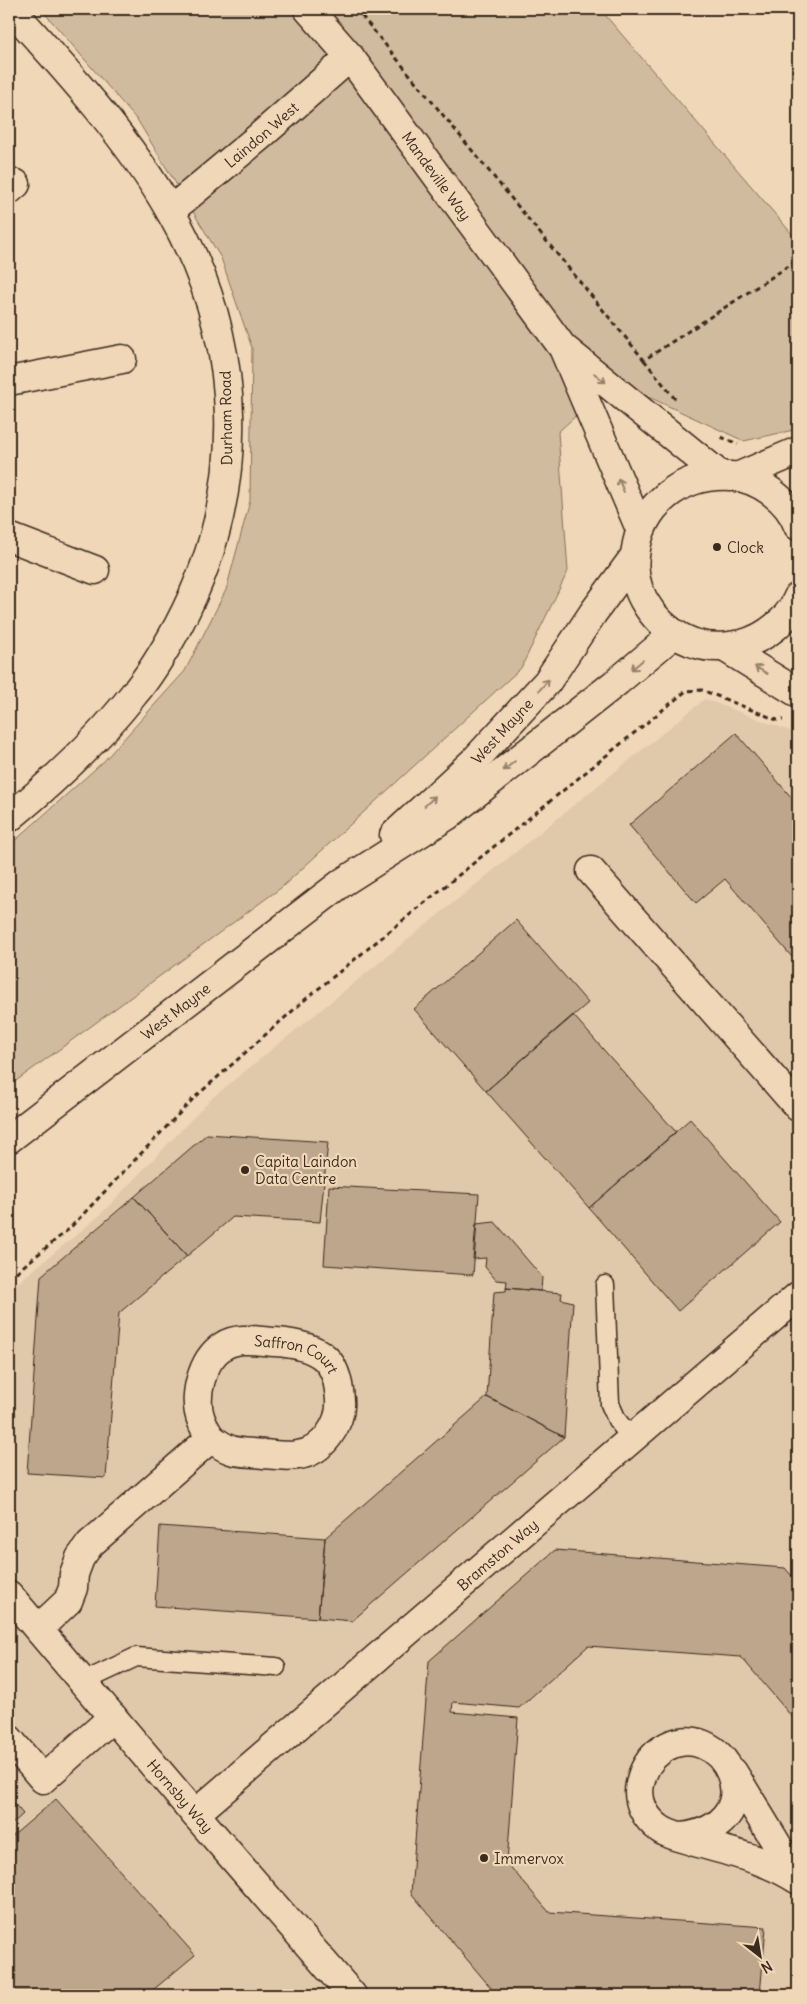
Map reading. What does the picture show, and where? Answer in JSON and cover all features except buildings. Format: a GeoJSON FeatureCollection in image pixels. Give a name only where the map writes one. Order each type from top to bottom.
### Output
{"type":"FeatureCollection","features":[{"type":"Feature","properties":{"kind":"street","name":"Durham Road"},"geometry":{"type":"LineString","coordinates":[[9,818],[86,748],[135,694],[167,646],[193,597],[209,556],[227,480],[230,438],[224,356],[214,313],[195,262],[170,211],[126,144],[58,61],[11,9]]}},
{"type":"Feature","properties":{"kind":"street","name":"Mandeville Way"},"geometry":{"type":"LineString","coordinates":[[308,9],[350,57],[563,348],[640,529]]}},
{"type":"Feature","properties":{"kind":"street","name":"Laindon West"},"geometry":{"type":"LineString","coordinates":[[170,211],[259,137],[350,57]]}},
{"type":"Feature","properties":{"kind":"street","name":"Mandeville Way"},"geometry":{"type":"LineString","coordinates":[[563,348],[728,476]]}},
{"type":"Feature","properties":{"kind":"street"},"geometry":{"type":"LineString","coordinates":[[9,381],[122,359]]}},
{"type":"Feature","properties":{"kind":"street"},"geometry":{"type":"LineString","coordinates":[[797,602],[778,626],[753,641],[724,648],[698,644],[674,634],[657,620],[644,601],[636,579],[634,557],[640,529],[653,508],[672,490],[694,480],[728,476],[798,451]]}},
{"type":"Feature","properties":{"kind":"street"},"geometry":{"type":"LineString","coordinates":[[728,476],[760,485],[781,499],[796,519],[798,526]]}},
{"type":"Feature","properties":{"kind":"street"},"geometry":{"type":"LineString","coordinates":[[9,536],[95,570]]}},
{"type":"Feature","properties":{"kind":"street","name":"West Mayne"},"geometry":{"type":"LineString","coordinates":[[9,1139],[343,882],[474,761],[548,682],[593,613],[634,557]]}},
{"type":"Feature","properties":{"kind":"street","name":"West Mayne"},"geometry":{"type":"LineString","coordinates":[[343,882],[448,816],[674,634]]}},
{"type":"Feature","properties":{"kind":"street"},"geometry":{"type":"LineString","coordinates":[[724,648],[798,693]]}},
{"type":"Feature","properties":{"kind":"street"},"geometry":{"type":"LineString","coordinates":[[591,871],[798,1107]]}},
{"type":"Feature","properties":{"kind":"street","name":"Bramston Way"},"geometry":{"type":"LineString","coordinates":[[195,1814],[798,1296]]}},
{"type":"Feature","properties":{"kind":"street","name":"Saffron Court"},"geometry":{"type":"LineString","coordinates":[[249,1340],[290,1343],[317,1352],[326,1358],[334,1370],[338,1382],[339,1416],[335,1428],[318,1446],[300,1455],[283,1456],[239,1453],[224,1449],[211,1438],[202,1422],[198,1400],[204,1369],[208,1361],[222,1346],[235,1341],[249,1340]]}},
{"type":"Feature","properties":{"kind":"street"},"geometry":{"type":"LineString","coordinates":[[38,1629],[68,1601],[80,1558],[90,1544],[211,1438]]}},
{"type":"Feature","properties":{"kind":"street","name":"Hornsby Way"},"geometry":{"type":"LineString","coordinates":[[9,1595],[352,1995]]}},
{"type":"Feature","properties":{"kind":"street"},"geometry":{"type":"LineString","coordinates":[[9,1739],[43,1779],[112,1717]]}},
{"type":"Feature","properties":{"kind":"street"},"geometry":{"type":"LineString","coordinates":[[685,1742],[702,1744],[717,1752],[729,1767],[798,1880],[776,1867],[662,1831],[647,1817],[642,1806],[639,1789],[642,1772],[652,1756],[668,1745],[685,1742]]}},
{"type":"Feature","properties":{"kind":"street"},"geometry":{"type":"LineString","coordinates":[[682,1837],[698,1835],[711,1830],[724,1820],[733,1803],[735,1786],[729,1767]]}},
{"type":"Feature","properties":{"kind":"lane"},"geometry":{"type":"LineString","coordinates":[[605,1285],[610,1404],[617,1420],[632,1439]]}},
{"type":"Feature","properties":{"kind":"lane"},"geometry":{"type":"LineString","coordinates":[[83,1682],[136,1657],[276,1667]]}},
{"type":"Feature","properties":{"kind":"path"},"geometry":{"type":"LineString","coordinates":[[356,9],[679,403]]}},
{"type":"Feature","properties":{"kind":"path"},"geometry":{"type":"LineString","coordinates":[[644,360],[798,260]]}},
{"type":"Feature","properties":{"kind":"path"},"geometry":{"type":"LineString","coordinates":[[719,436],[742,446]]}},
{"type":"Feature","properties":{"kind":"path"},"geometry":{"type":"LineString","coordinates":[[9,1278],[69,1229],[193,1098],[300,1004],[686,691],[702,690],[777,720],[786,720]]}},
{"type":"Feature","properties":{"kind":"shaded area"},"geometry":{"type":"Polygon","coordinates":[[[41,9],[600,9],[798,241],[798,429],[744,441],[614,381],[558,432],[568,571],[521,668],[282,887],[9,1086],[9,846],[103,762],[185,671],[226,590],[250,501],[252,348],[221,258],[138,121],[41,9]]]}},
{"type":"Feature","properties":{"kind":"shaded area"},"geometry":{"type":"Polygon","coordinates":[[[705,699],[798,734],[798,1995],[9,1995],[9,1290],[99,1216],[212,1098],[705,699]]]}},
{"type":"Feature","properties":{"kind":"place","name":"Clock"},"geometry":{"type":"Point","coordinates":[717,547]}},
{"type":"Feature","properties":{"kind":"place","name":"Capita Laindon Data Centre"},"geometry":{"type":"Point","coordinates":[245,1170]}},
{"type":"Feature","properties":{"kind":"place","name":"Immervox"},"geometry":{"type":"Point","coordinates":[484,1858]}}]}
